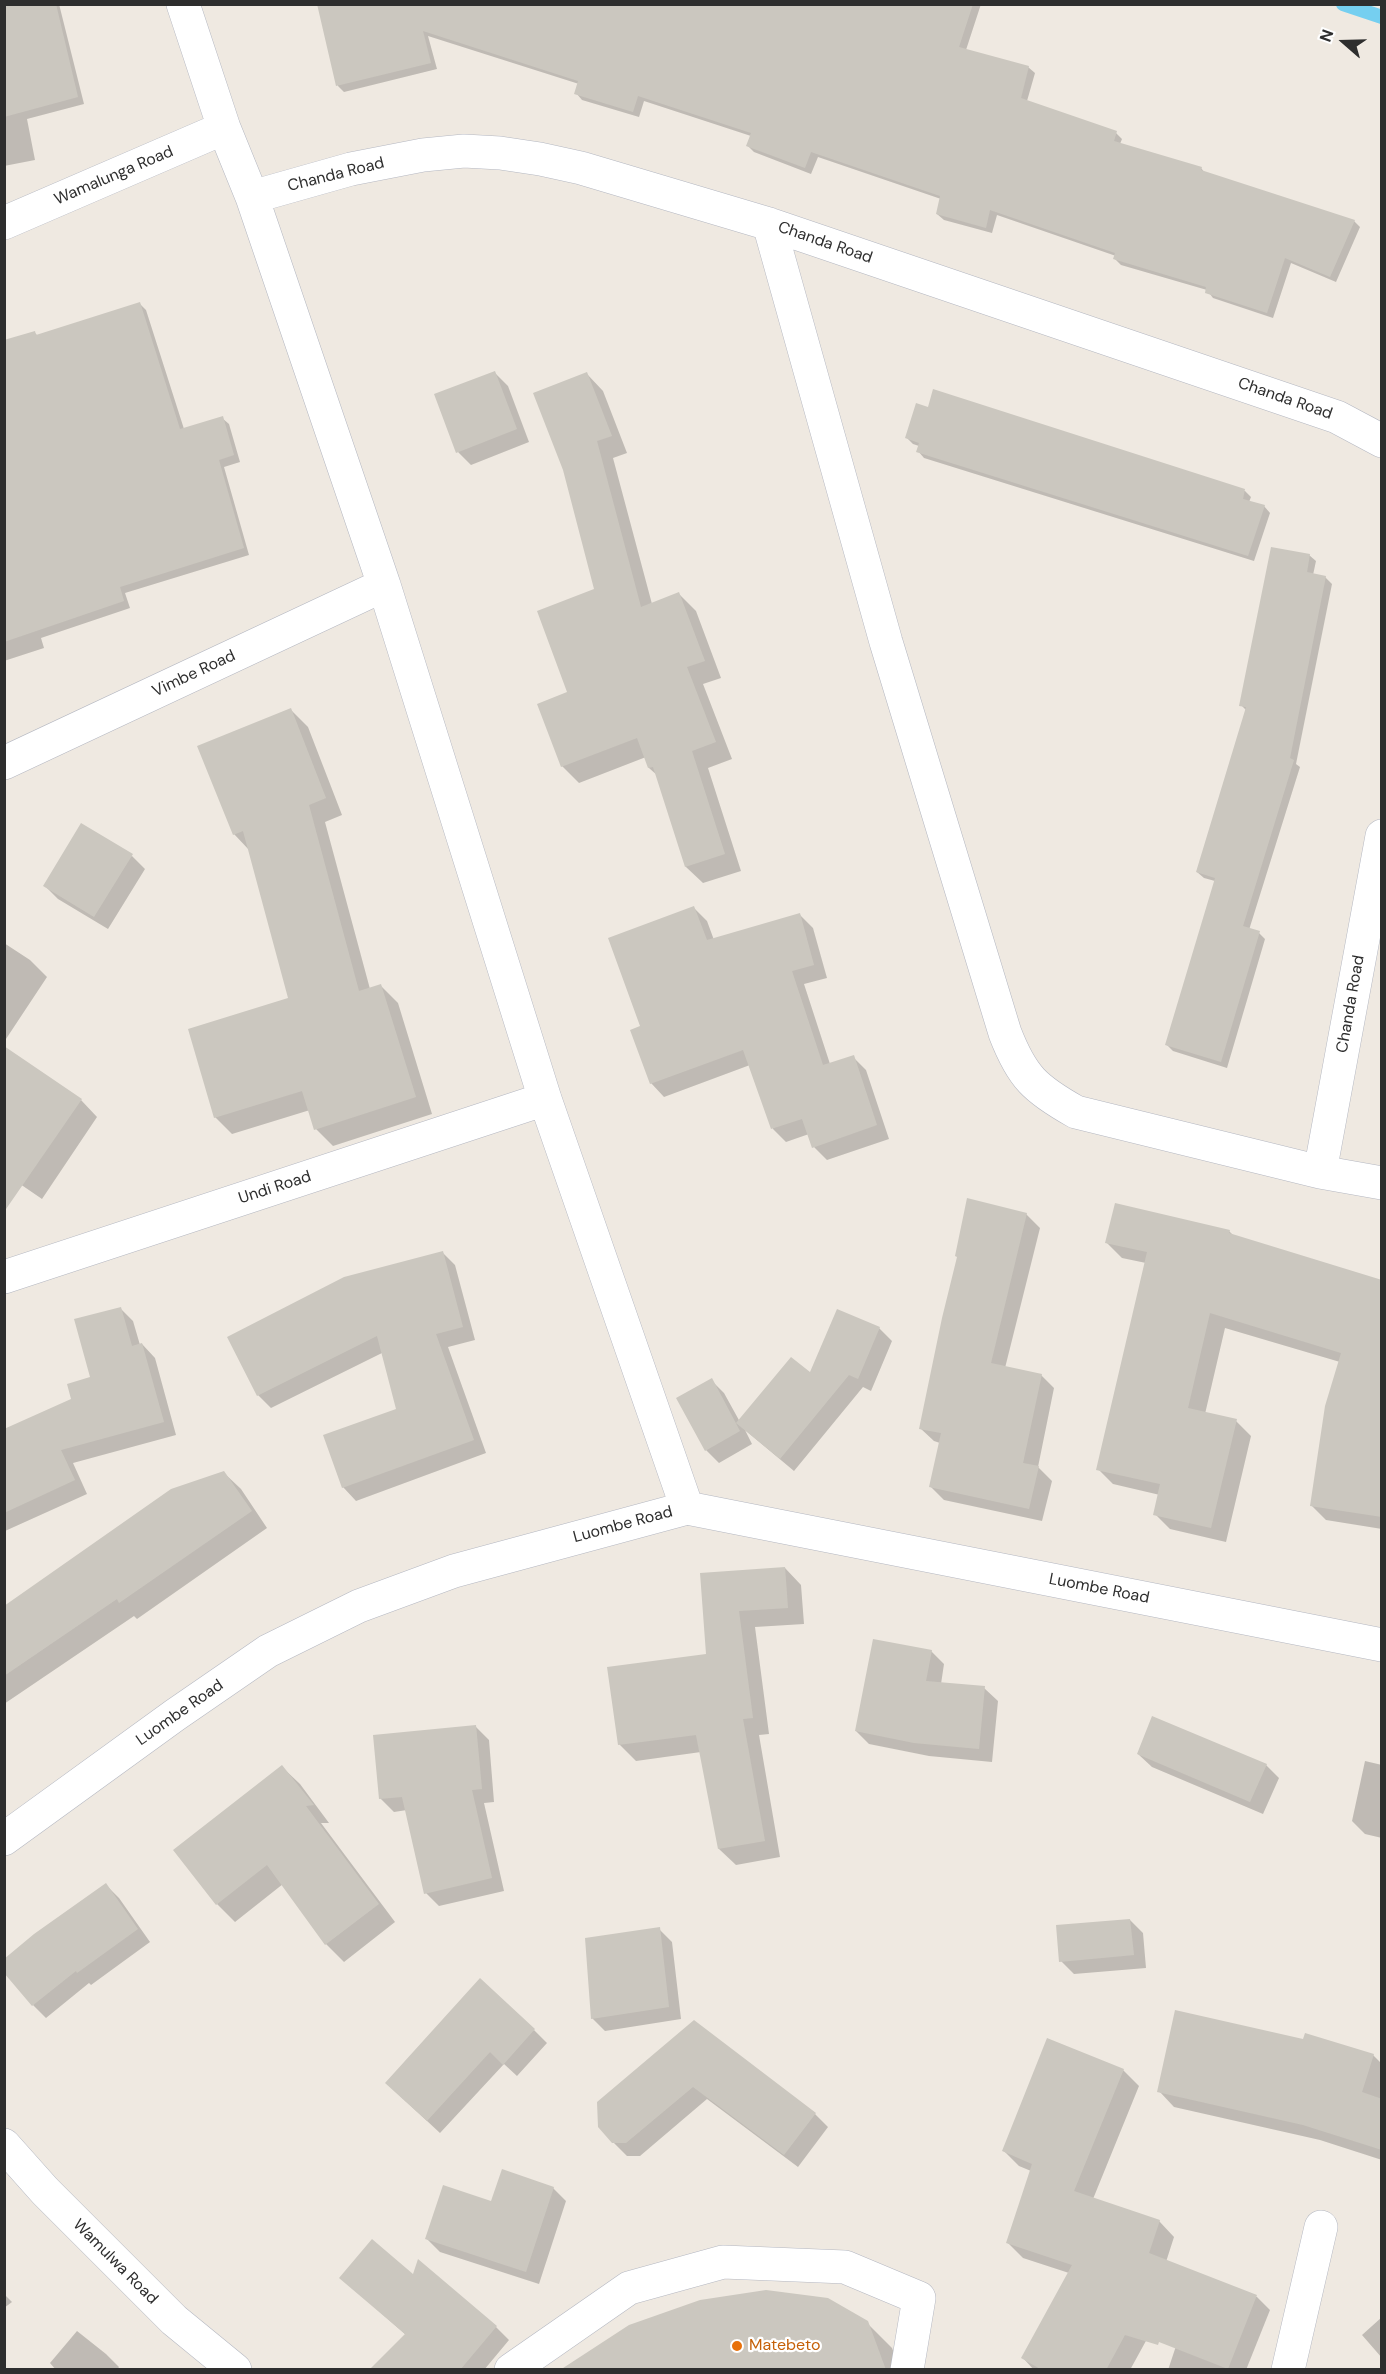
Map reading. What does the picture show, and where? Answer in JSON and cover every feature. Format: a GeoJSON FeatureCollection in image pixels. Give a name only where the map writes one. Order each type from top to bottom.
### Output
{"type":"FeatureCollection","features":[{"type":"Feature","properties":{"kind":"street"},"geometry":{"type":"LineString","coordinates":[[183,4],[224,128],[252,197],[384,585],[545,1099],[687,1508]]}},
{"type":"Feature","properties":{"kind":"street","name":"Wamalunga Road"},"geometry":{"type":"LineString","coordinates":[[4,223],[224,128]]}},
{"type":"Feature","properties":{"kind":"street","name":"Chanda Road"},"geometry":{"type":"LineString","coordinates":[[252,197],[351,169],[423,155],[464,151],[500,153],[581,168],[769,224],[1337,417],[1382,441]]}},
{"type":"Feature","properties":{"kind":"street"},"geometry":{"type":"LineString","coordinates":[[769,224],[886,642],[1013,1056],[1028,1079],[1049,1097],[1076,1112],[1320,1172],[1382,1183]]}},
{"type":"Feature","properties":{"kind":"street","name":"Vimbe Road"},"geometry":{"type":"LineString","coordinates":[[4,763],[384,585]]}},
{"type":"Feature","properties":{"kind":"street","name":"Chanda Road"},"geometry":{"type":"LineString","coordinates":[[1320,1172],[1382,836]]}},
{"type":"Feature","properties":{"kind":"street","name":"Undi Road"},"geometry":{"type":"LineString","coordinates":[[4,1277],[545,1099]]}},
{"type":"Feature","properties":{"kind":"street","name":"Luombe Road"},"geometry":{"type":"LineString","coordinates":[[4,1839],[175,1715],[268,1651],[359,1606],[454,1571],[687,1508],[1382,1645]]}},
{"type":"Feature","properties":{"kind":"street","name":"Wamulwa Road"},"geometry":{"type":"LineString","coordinates":[[4,2145],[45,2191],[174,2320],[234,2370]]}},
{"type":"Feature","properties":{"kind":"street"},"geometry":{"type":"LineString","coordinates":[[1288,2370],[1321,2227]]}},
{"type":"Feature","properties":{"kind":"street"},"geometry":{"type":"LineString","coordinates":[[511,2370],[628,2288],[723,2262],[845,2267],[919,2298],[907,2370]]}},
{"type":"Feature","properties":{"kind":"building"},"geometry":{"type":"Polygon","coordinates":[[[4,4],[56,4],[78,97],[4,117],[4,4]]]}},
{"type":"Feature","properties":{"kind":"building"},"geometry":{"type":"Polygon","coordinates":[[[317,4],[973,4],[959,47],[1029,66],[1021,98],[1117,131],[1114,141],[1202,167],[1201,170],[1355,220],[1330,277],[1285,258],[1267,313],[1205,293],[1206,287],[1113,259],[1115,253],[990,210],[986,228],[936,214],[940,196],[811,152],[805,168],[746,146],[751,133],[638,96],[633,112],[574,94],[578,81],[423,31],[431,63],[336,86],[317,4]]]}},
{"type":"Feature","properties":{"kind":"building"},"geometry":{"type":"Polygon","coordinates":[[[140,302],[180,429],[223,416],[234,455],[219,460],[244,548],[120,587],[124,601],[4,642],[4,340],[35,331],[36,335],[140,302]]]}},
{"type":"Feature","properties":{"kind":"building"},"geometry":{"type":"Polygon","coordinates":[[[495,371],[517,429],[456,453],[434,394],[495,371]]]}},
{"type":"Feature","properties":{"kind":"building"},"geometry":{"type":"Polygon","coordinates":[[[587,372],[612,436],[597,441],[641,607],[679,592],[705,661],[687,667],[716,742],[692,751],[725,854],[685,867],[653,767],[648,768],[637,738],[561,767],[537,704],[567,692],[537,611],[594,589],[563,470],[533,393],[587,372]]]}},
{"type":"Feature","properties":{"kind":"building"},"geometry":{"type":"Polygon","coordinates":[[[933,389],[1245,489],[1243,499],[1265,505],[1248,556],[916,452],[919,443],[905,438],[916,403],[928,407],[933,389]]]}},
{"type":"Feature","properties":{"kind":"building"},"geometry":{"type":"Polygon","coordinates":[[[1271,547],[1310,554],[1307,572],[1326,576],[1290,758],[1294,760],[1243,926],[1260,931],[1221,1062],[1165,1045],[1215,878],[1196,872],[1246,707],[1239,706],[1271,547]]]}},
{"type":"Feature","properties":{"kind":"building"},"geometry":{"type":"Polygon","coordinates":[[[291,708],[326,798],[309,805],[359,991],[381,984],[416,1097],[314,1130],[302,1091],[214,1118],[188,1029],[288,998],[243,831],[233,835],[197,746],[291,708]]]}},
{"type":"Feature","properties":{"kind":"building"},"geometry":{"type":"Polygon","coordinates":[[[81,823],[133,854],[94,917],[43,886],[81,823]]]}},
{"type":"Feature","properties":{"kind":"building"},"geometry":{"type":"Polygon","coordinates":[[[694,906],[707,940],[800,913],[814,965],[792,971],[823,1065],[854,1055],[877,1125],[812,1148],[802,1119],[771,1129],[743,1050],[650,1084],[630,1030],[640,1026],[608,938],[694,906]]]}},
{"type":"Feature","properties":{"kind":"building"},"geometry":{"type":"Polygon","coordinates":[[[4,1046],[82,1099],[4,1212],[4,1046]]]}},
{"type":"Feature","properties":{"kind":"building"},"geometry":{"type":"Polygon","coordinates":[[[967,1198],[1027,1213],[991,1363],[1042,1374],[1023,1463],[1039,1466],[1029,1509],[929,1487],[941,1433],[919,1429],[957,1257],[955,1256],[967,1198]]]}},
{"type":"Feature","properties":{"kind":"building"},"geometry":{"type":"Polygon","coordinates":[[[1115,1203],[1230,1230],[1229,1233],[1382,1280],[1382,1517],[1310,1506],[1325,1406],[1341,1353],[1210,1313],[1188,1408],[1237,1419],[1211,1528],[1153,1515],[1160,1484],[1096,1470],[1147,1252],[1105,1243],[1115,1203]]]}},
{"type":"Feature","properties":{"kind":"building"},"geometry":{"type":"Polygon","coordinates":[[[443,1251],[463,1327],[436,1334],[474,1440],[342,1488],[323,1435],[396,1409],[377,1336],[257,1396],[227,1337],[344,1277],[443,1251]]]}},
{"type":"Feature","properties":{"kind":"building"},"geometry":{"type":"Polygon","coordinates":[[[121,1307],[132,1346],[142,1343],[164,1422],[61,1450],[75,1480],[4,1513],[4,1429],[71,1399],[67,1384],[90,1377],[74,1319],[121,1307]]]}},
{"type":"Feature","properties":{"kind":"building"},"geometry":{"type":"Polygon","coordinates":[[[837,1309],[880,1327],[858,1379],[849,1375],[780,1459],[736,1423],[791,1357],[810,1372],[837,1309]]]}},
{"type":"Feature","properties":{"kind":"building"},"geometry":{"type":"Polygon","coordinates":[[[712,1378],[740,1431],[705,1451],[676,1398],[712,1378]]]}},
{"type":"Feature","properties":{"kind":"building"},"geometry":{"type":"Polygon","coordinates":[[[224,1471],[252,1511],[119,1603],[117,1599],[4,1676],[4,1606],[171,1489],[224,1471]]]}},
{"type":"Feature","properties":{"kind":"building"},"geometry":{"type":"Polygon","coordinates":[[[785,1567],[788,1608],[739,1611],[753,1718],[743,1719],[765,1841],[718,1849],[696,1735],[618,1745],[607,1667],[706,1654],[700,1573],[785,1567]]]}},
{"type":"Feature","properties":{"kind":"building"},"geometry":{"type":"Polygon","coordinates":[[[873,1639],[932,1650],[926,1681],[985,1686],[979,1749],[914,1743],[855,1731],[873,1639]]]}},
{"type":"Feature","properties":{"kind":"building"},"geometry":{"type":"Polygon","coordinates":[[[1152,1716],[1267,1764],[1250,1802],[1137,1754],[1152,1716]]]}},
{"type":"Feature","properties":{"kind":"building"},"geometry":{"type":"Polygon","coordinates":[[[476,1725],[482,1789],[472,1790],[492,1878],[424,1894],[402,1797],[379,1799],[373,1735],[476,1725]]]}},
{"type":"Feature","properties":{"kind":"building"},"geometry":{"type":"Polygon","coordinates":[[[282,1765],[314,1805],[306,1806],[379,1904],[325,1945],[267,1865],[216,1905],[173,1850],[282,1765]]]}},
{"type":"Feature","properties":{"kind":"building"},"geometry":{"type":"Polygon","coordinates":[[[106,1883],[138,1929],[77,1973],[76,1971],[32,2006],[4,1973],[4,1959],[34,1934],[106,1883]]]}},
{"type":"Feature","properties":{"kind":"building"},"geometry":{"type":"Polygon","coordinates":[[[1130,1919],[1134,1955],[1059,1962],[1056,1925],[1130,1919]]]}},
{"type":"Feature","properties":{"kind":"building"},"geometry":{"type":"Polygon","coordinates":[[[660,1927],[669,2007],[591,2019],[585,1938],[660,1927]]]}},
{"type":"Feature","properties":{"kind":"building"},"geometry":{"type":"Polygon","coordinates":[[[480,1978],[535,2029],[503,2065],[490,2052],[427,2121],[385,2083],[480,1978]]]}},
{"type":"Feature","properties":{"kind":"building"},"geometry":{"type":"Polygon","coordinates":[[[1175,2010],[1303,2039],[1305,2033],[1374,2054],[1362,2092],[1382,2099],[1382,2150],[1303,2125],[1157,2092],[1175,2010]]]}},
{"type":"Feature","properties":{"kind":"building"},"geometry":{"type":"Polygon","coordinates":[[[694,2020],[816,2113],[784,2155],[693,2087],[626,2143],[612,2143],[598,2127],[597,2102],[694,2020]]]}},
{"type":"Feature","properties":{"kind":"building"},"geometry":{"type":"Polygon","coordinates":[[[1047,2038],[1124,2069],[1074,2191],[1160,2220],[1149,2253],[1257,2295],[1228,2369],[1159,2342],[1158,2345],[1125,2335],[1106,2370],[1042,2370],[1021,2358],[1072,2265],[1006,2243],[1032,2164],[1002,2151],[1047,2038]]]}},
{"type":"Feature","properties":{"kind":"building"},"geometry":{"type":"Polygon","coordinates":[[[502,2169],[554,2187],[526,2272],[425,2239],[443,2185],[491,2201],[502,2169]]]}},
{"type":"Feature","properties":{"kind":"building"},"geometry":{"type":"Polygon","coordinates":[[[372,2239],[413,2274],[418,2259],[497,2326],[460,2370],[369,2370],[405,2334],[339,2278],[372,2239]]]}},
{"type":"Feature","properties":{"kind":"building","name":"Matebeto"},"geometry":{"type":"Polygon","coordinates":[[[766,2290],[828,2298],[868,2321],[886,2370],[560,2370],[629,2325],[700,2300],[766,2290]]]}},
{"type":"Feature","properties":{"kind":"waterway"},"geometry":{"type":"LineString","coordinates":[[1343,4],[1382,17]]}},
{"type":"Feature","properties":{"kind":"place","name":"Matebeto"},"geometry":{"type":"Point","coordinates":[737,2346]}}]}
